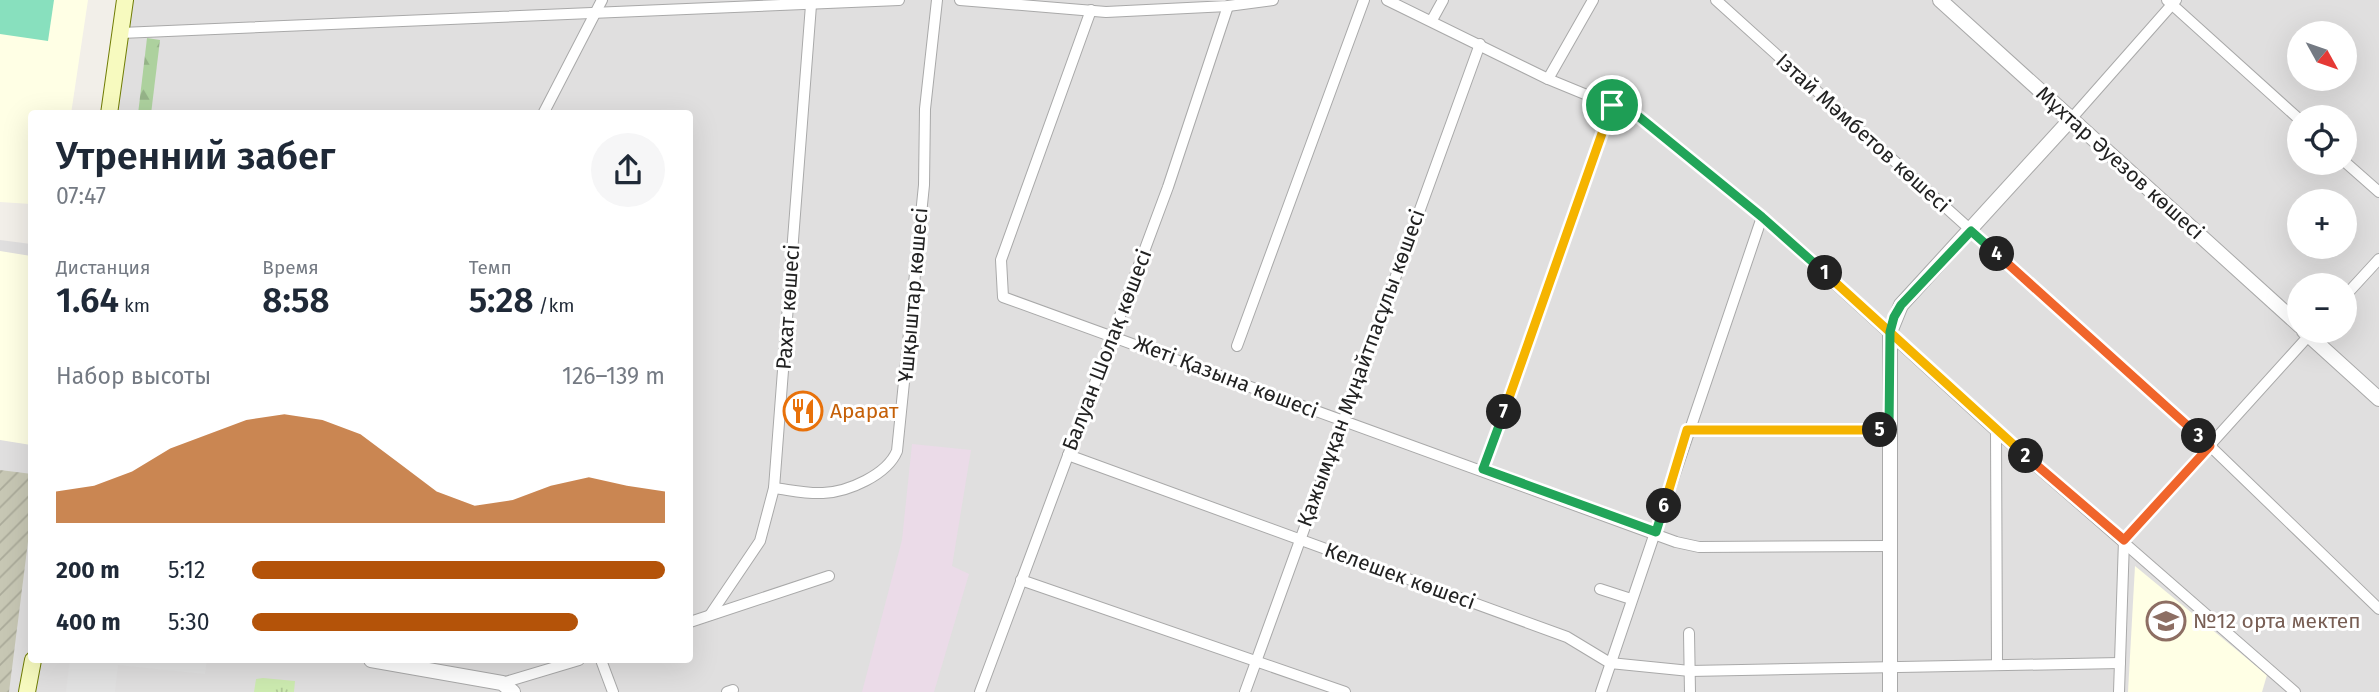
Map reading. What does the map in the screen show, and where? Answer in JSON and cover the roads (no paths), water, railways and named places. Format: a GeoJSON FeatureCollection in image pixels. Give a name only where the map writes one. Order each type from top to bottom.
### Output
{"type":"FeatureCollection","features":[{"type":"Feature","properties":{"kind":"main road"},"geometry":{"type":"LineString","coordinates":[[110,110],[125,0]]}},
{"type":"Feature","properties":{"kind":"main road"},"geometry":{"type":"LineString","coordinates":[[26,692],[32,663]]}},
{"type":"Feature","properties":{"kind":"street"},"geometry":{"type":"LineString","coordinates":[[545,110],[602,0]]}},
{"type":"Feature","properties":{"kind":"street"},"geometry":{"type":"LineString","coordinates":[[121,33],[899,0]]}},
{"type":"Feature","properties":{"kind":"street","name":"Ұшқыштар көшесі"},"geometry":{"type":"LineString","coordinates":[[774,488],[813,493],[834,492],[881,471],[897,451],[922,205],[925,109],[937,0]]}},
{"type":"Feature","properties":{"kind":"street"},"geometry":{"type":"LineString","coordinates":[[960,0],[1106,12],[1228,6],[1273,0]]}},
{"type":"Feature","properties":{"kind":"street"},"geometry":{"type":"LineString","coordinates":[[1106,0],[1106,12]]}},
{"type":"Feature","properties":{"kind":"street"},"geometry":{"type":"LineString","coordinates":[[1237,346],[1364,0]]}},
{"type":"Feature","properties":{"kind":"street"},"geometry":{"type":"LineString","coordinates":[[1387,0],[1548,79],[1638,116],[1762,217],[1996,431],[2295,692]]}},
{"type":"Feature","properties":{"kind":"street"},"geometry":{"type":"LineString","coordinates":[[1432,20],[1443,0]]}},
{"type":"Feature","properties":{"kind":"street"},"geometry":{"type":"LineString","coordinates":[[1548,79],[1593,0]]}},
{"type":"Feature","properties":{"kind":"street","name":"Ізтай Мәмбетов көшесі"},"geometry":{"type":"LineString","coordinates":[[1716,0],[2210,446],[2379,610]]}},
{"type":"Feature","properties":{"kind":"street","name":"Мұхтар Әуезов көшесі"},"geometry":{"type":"LineString","coordinates":[[1940,0],[2287,313]]}},
{"type":"Feature","properties":{"kind":"street"},"geometry":{"type":"LineString","coordinates":[[1891,692],[1888,546],[1890,332],[1901,305],[1971,231],[2172,2],[2287,108]]}},
{"type":"Feature","properties":{"kind":"street","name":"Рахат көшесі"},"geometry":{"type":"LineString","coordinates":[[710,615],[760,541],[774,488],[811,5]]}},
{"type":"Feature","properties":{"kind":"street","name":"Балуан Шолақ көшесі"},"geometry":{"type":"LineString","coordinates":[[980,692],[1168,187],[1228,6]]}},
{"type":"Feature","properties":{"kind":"street","name":"Жеті Қазына көшесі"},"geometry":{"type":"LineString","coordinates":[[1091,10],[1001,260],[1003,297],[1699,547],[1888,546]]}},
{"type":"Feature","properties":{"kind":"street","name":"Қажымұқан Мұңайтпасұлы көшесі"},"geometry":{"type":"LineString","coordinates":[[1245,692],[1480,44]]}},
{"type":"Feature","properties":{"kind":"street"},"geometry":{"type":"LineString","coordinates":[[1483,469],[1612,105]]}},
{"type":"Feature","properties":{"kind":"street"},"geometry":{"type":"LineString","coordinates":[[2357,173],[2379,192]]}},
{"type":"Feature","properties":{"kind":"street"},"geometry":{"type":"LineString","coordinates":[[1601,692],[1656,532],[1687,430],[1762,217]]}},
{"type":"Feature","properties":{"kind":"street"},"geometry":{"type":"LineString","coordinates":[[2357,283],[2379,260]]}},
{"type":"Feature","properties":{"kind":"street"},"geometry":{"type":"LineString","coordinates":[[2119,692],[2124,540],[2210,446],[2297,343]]}},
{"type":"Feature","properties":{"kind":"street","name":"Мұхтар Әуезов көшесі"},"geometry":{"type":"LineString","coordinates":[[2320,343],[2379,399]]}},
{"type":"Feature","properties":{"kind":"street"},"geometry":{"type":"LineString","coordinates":[[1687,430],[1889,430]]}},
{"type":"Feature","properties":{"kind":"street"},"geometry":{"type":"LineString","coordinates":[[1996,431],[1997,665]]}},
{"type":"Feature","properties":{"kind":"street","name":"Келешек көшесі"},"geometry":{"type":"LineString","coordinates":[[1068,455],[1567,636],[1610,663]]}},
{"type":"Feature","properties":{"kind":"street"},"geometry":{"type":"LineString","coordinates":[[693,621],[828,576]]}},
{"type":"Feature","properties":{"kind":"street"},"geometry":{"type":"LineString","coordinates":[[1021,580],[1256,659],[1345,692]]}},
{"type":"Feature","properties":{"kind":"street"},"geometry":{"type":"LineString","coordinates":[[1600,589],[1631,599]]}},
{"type":"Feature","properties":{"kind":"street"},"geometry":{"type":"LineString","coordinates":[[1689,632],[1690,692]]}},
{"type":"Feature","properties":{"kind":"street"},"geometry":{"type":"LineString","coordinates":[[386,663],[508,687],[571,663]]}},
{"type":"Feature","properties":{"kind":"street"},"geometry":{"type":"LineString","coordinates":[[602,663],[613,692]]}},
{"type":"Feature","properties":{"kind":"street"},"geometry":{"type":"LineString","coordinates":[[1610,663],[1690,671],[2120,663]]}},
{"type":"Feature","properties":{"kind":"place","name":"Арарат"},"geometry":{"type":"Point","coordinates":[803,411]}},
{"type":"Feature","properties":{"kind":"place","name":"№12 орта мектеп"},"geometry":{"type":"Point","coordinates":[2166,621]}}]}
